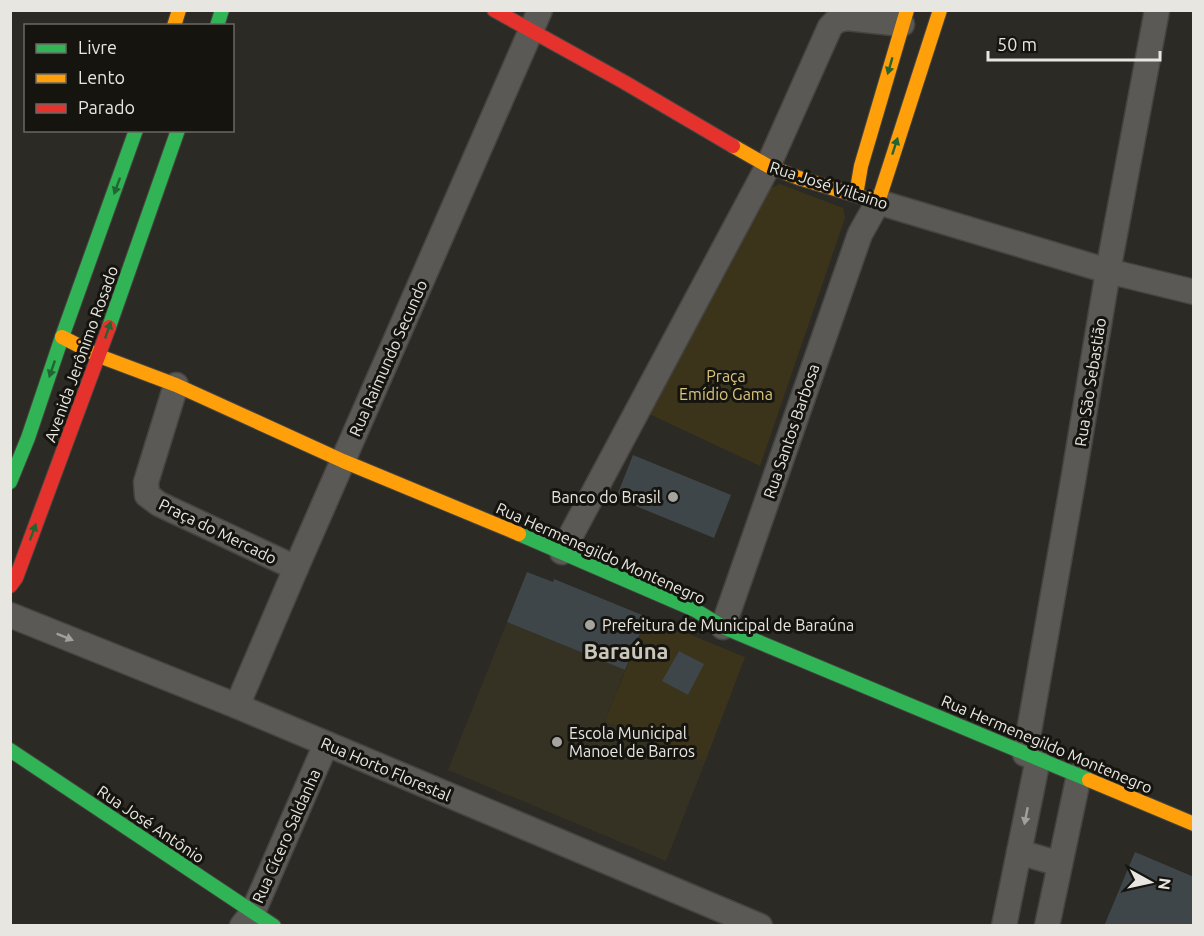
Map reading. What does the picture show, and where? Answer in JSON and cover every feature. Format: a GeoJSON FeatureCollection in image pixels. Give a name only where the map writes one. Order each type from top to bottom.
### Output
{"type":"FeatureCollection","features":[{"type":"Feature","properties":{"kind":"street","name":"Rua José Viltaino"},"geometry":{"type":"LineString","coordinates":[[494,10],[535,20],[624,82],[768,166],[799,178],[1108,272],[1194,292]]}},
{"type":"Feature","properties":{"kind":"street","name":"Rua Santos Barbosa"},"geometry":{"type":"LineString","coordinates":[[867,198],[889,165],[940,10]]}},
{"type":"Feature","properties":{"kind":"street","name":"Rua São Sebastião"},"geometry":{"type":"LineString","coordinates":[[1005,926],[1019,852],[1031,756],[1073,481],[1108,272],[1156,10]]}},
{"type":"Feature","properties":{"kind":"street","name":"Rua Santos Barbosa"},"geometry":{"type":"LineString","coordinates":[[723,627],[860,234],[867,198],[861,166],[905,17]]}},
{"type":"Feature","properties":{"kind":"street"},"geometry":{"type":"LineString","coordinates":[[562,552],[768,166],[830,27],[836,21],[846,18],[905,17]]}},
{"type":"Feature","properties":{"kind":"street","name":"Rua Raimundo Secundo"},"geometry":{"type":"LineString","coordinates":[[237,706],[535,20]]}},
{"type":"Feature","properties":{"kind":"street","name":"Avenida Jerônimo Rosado"},"geometry":{"type":"LineString","coordinates":[[10,482],[28,438],[135,132]]}},
{"type":"Feature","properties":{"kind":"street","name":"Avenida Jerônimo Rosado"},"geometry":{"type":"LineString","coordinates":[[10,586],[16,578],[99,356],[177,132]]}},
{"type":"Feature","properties":{"kind":"street","name":"Rua Hermenegildo Montenegro"},"geometry":{"type":"LineString","coordinates":[[62,337],[99,356],[176,386],[343,461],[695,610],[723,627],[1194,824]]}},
{"type":"Feature","properties":{"kind":"street","name":"Praça do Mercado"},"geometry":{"type":"LineString","coordinates":[[176,386],[146,482],[147,495],[159,504],[296,568]]}},
{"type":"Feature","properties":{"kind":"street"},"geometry":{"type":"LineString","coordinates":[[10,488],[44,501]]}},
{"type":"Feature","properties":{"kind":"street","name":"Rua Horto Florestal"},"geometry":{"type":"LineString","coordinates":[[10,615],[237,706],[760,926]]}},
{"type":"Feature","properties":{"kind":"street","name":"Rua Cícero Saldanha"},"geometry":{"type":"LineString","coordinates":[[248,919],[327,744]]}},
{"type":"Feature","properties":{"kind":"street","name":"Rua José Antônio"},"geometry":{"type":"LineString","coordinates":[[10,750],[248,919],[274,926]]}},
{"type":"Feature","properties":{"kind":"street"},"geometry":{"type":"LineString","coordinates":[[1047,926],[1079,775]]}},
{"type":"Feature","properties":{"kind":"street"},"geometry":{"type":"LineString","coordinates":[[1019,852],[1060,864]]}},
{"type":"Feature","properties":{"kind":"shaded area","name":"Escola Municipal Manoel de Barros"},"geometry":{"type":"Polygon","coordinates":[[[507,622],[625,670],[605,721],[705,762],[666,861],[448,770],[507,622]]]}},
{"type":"Feature","properties":{"kind":"green space","name":"Praça Emídio Gama"},"geometry":{"type":"Polygon","coordinates":[[[780,184],[843,208],[845,218],[760,466],[645,412],[764,191],[780,184]]]}},
{"type":"Feature","properties":{"kind":"green space"},"geometry":{"type":"Polygon","coordinates":[[[647,617],[745,657],[705,762],[605,721],[647,617]],[[679,651],[663,681],[688,695],[703,664],[679,651]]]}},
{"type":"Feature","properties":{"kind":"building","name":"Banco do Brasil"},"geometry":{"type":"Polygon","coordinates":[[[633,455],[731,495],[714,538],[616,498],[633,455]]]}},
{"type":"Feature","properties":{"kind":"building","name":"Prefeitura de Municipal de Baraúna"},"geometry":{"type":"Polygon","coordinates":[[[527,572],[553,582],[554,579],[647,617],[625,670],[507,622],[527,572]]]}},
{"type":"Feature","properties":{"kind":"building"},"geometry":{"type":"Polygon","coordinates":[[[679,651],[704,664],[688,695],[662,681],[679,651]]]}},
{"type":"Feature","properties":{"kind":"building"},"geometry":{"type":"Polygon","coordinates":[[[1135,852],[1194,877],[1194,926],[1104,926],[1135,852]]]}},
{"type":"Feature","properties":{"kind":"traffic: fast"},"geometry":{"type":"LineString","coordinates":[[218,24],[222,10]]}},
{"type":"Feature","properties":{"kind":"traffic: fast"},"geometry":{"type":"LineString","coordinates":[[10,482],[28,438],[135,132]]}},
{"type":"Feature","properties":{"kind":"traffic: fast"},"geometry":{"type":"LineString","coordinates":[[109,327],[177,132]]}},
{"type":"Feature","properties":{"kind":"traffic: fast"},"geometry":{"type":"LineString","coordinates":[[519,534],[695,610],[723,627],[1089,780]]}},
{"type":"Feature","properties":{"kind":"traffic: fast"},"geometry":{"type":"LineString","coordinates":[[10,750],[274,926]]}},
{"type":"Feature","properties":{"kind":"traffic: slow"},"geometry":{"type":"LineString","coordinates":[[175,24],[179,10]]}},
{"type":"Feature","properties":{"kind":"traffic: slow"},"geometry":{"type":"LineString","coordinates":[[856,195],[861,166],[907,10]]}},
{"type":"Feature","properties":{"kind":"traffic: slow"},"geometry":{"type":"LineString","coordinates":[[733,146],[768,166],[799,178],[878,202],[940,10]]}},
{"type":"Feature","properties":{"kind":"traffic: slow"},"geometry":{"type":"LineString","coordinates":[[62,337],[99,356],[176,385],[343,461],[519,534]]}},
{"type":"Feature","properties":{"kind":"traffic: slow"},"geometry":{"type":"LineString","coordinates":[[1089,780],[1194,824]]}},
{"type":"Feature","properties":{"kind":"traffic: jam"},"geometry":{"type":"LineString","coordinates":[[494,10],[733,146]]}},
{"type":"Feature","properties":{"kind":"traffic: jam"},"geometry":{"type":"LineString","coordinates":[[10,586],[16,578],[109,327]]}},
{"type":"Feature","properties":{"kind":"place","name":"Banco do Brasil"},"geometry":{"type":"Point","coordinates":[673,497]}},
{"type":"Feature","properties":{"kind":"place","name":"Prefeitura de Municipal de Baraúna"},"geometry":{"type":"Point","coordinates":[590,625]}},
{"type":"Feature","properties":{"kind":"place","name":"Escola Municipal Manoel de Barros"},"geometry":{"type":"Point","coordinates":[557,742]}},
{"type":"Feature","properties":{"kind":"district","name":"Baraúna"},"geometry":{"type":"Point","coordinates":[626,650]}}]}
